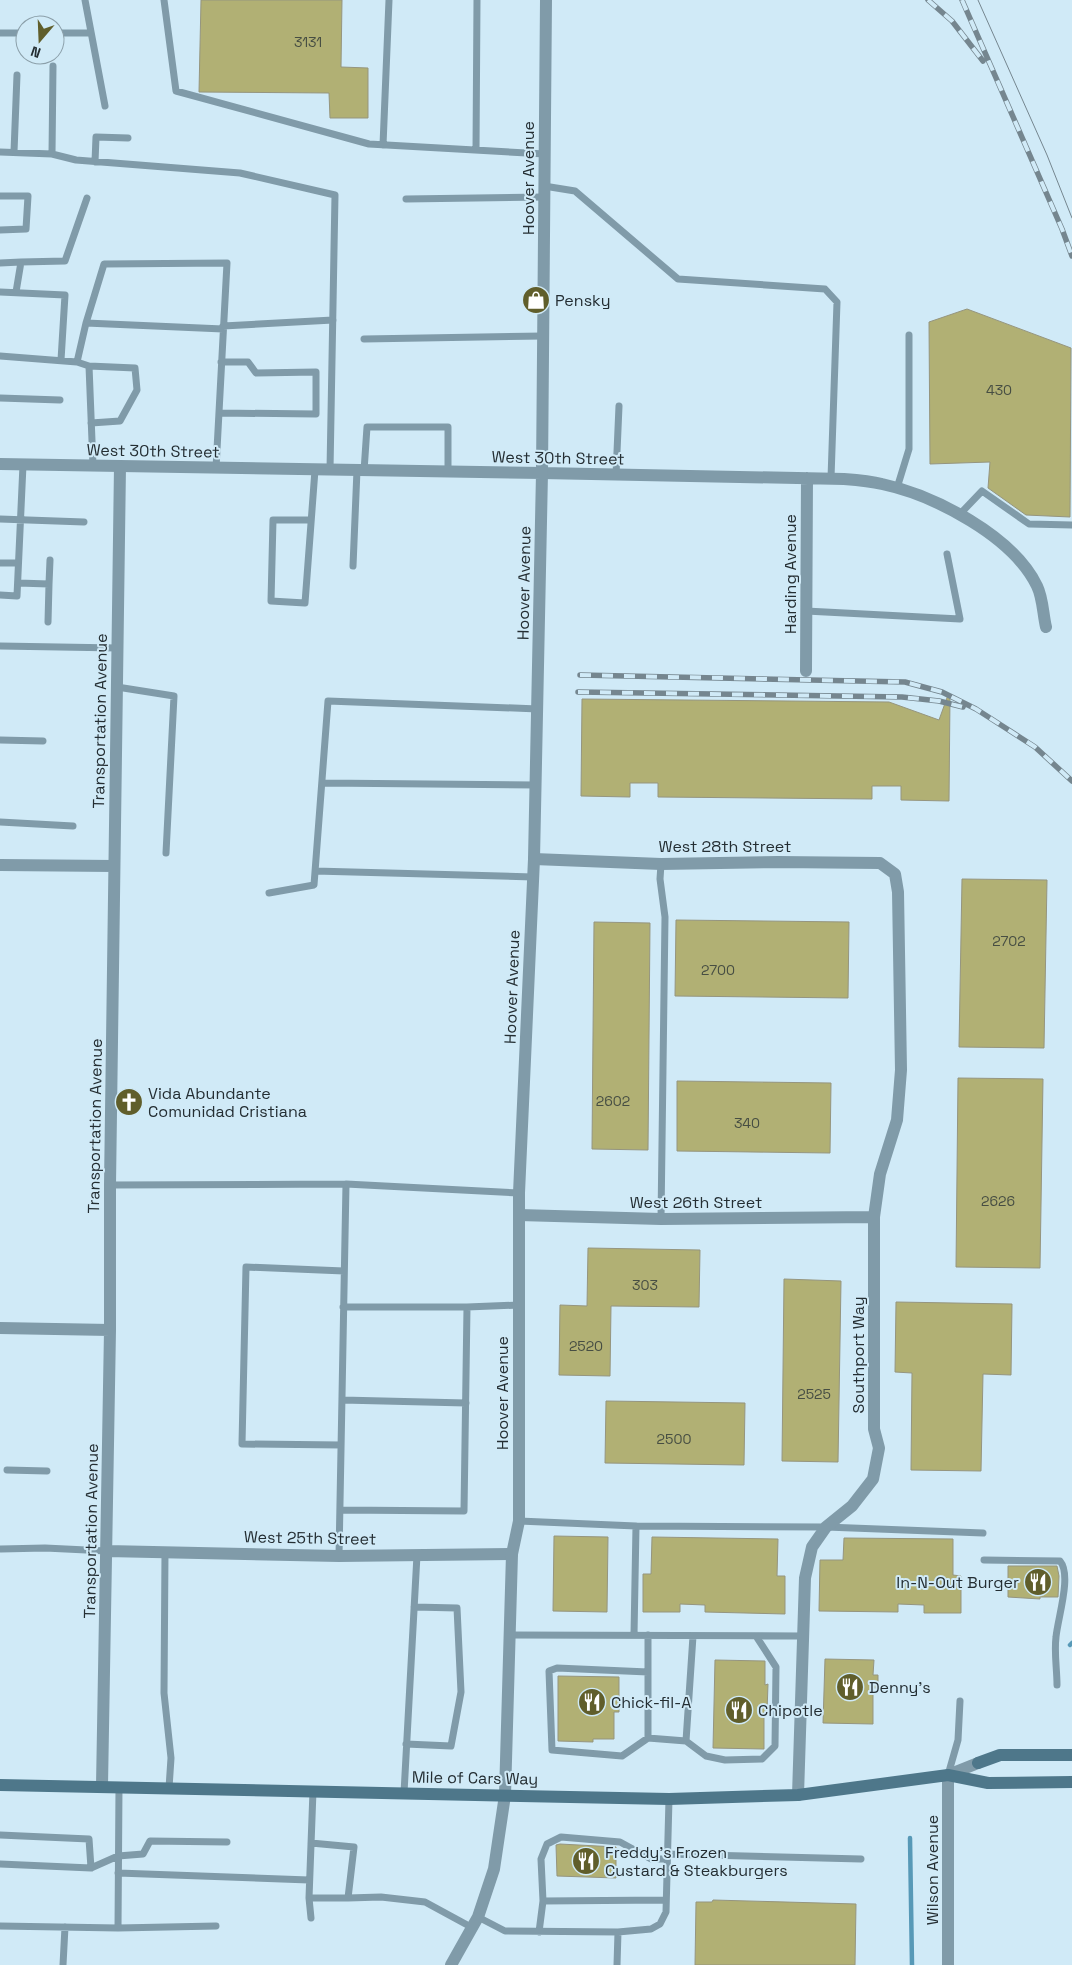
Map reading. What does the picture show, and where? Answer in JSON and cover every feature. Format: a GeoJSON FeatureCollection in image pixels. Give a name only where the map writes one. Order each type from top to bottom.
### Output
{"type":"FeatureCollection","features":[{"type":"Feature","properties":{"kind":"main road","name":"Mile of Cars Way"},"geometry":{"type":"LineString","coordinates":[[978,1764],[1000,1755],[1072,1755]]}},
{"type":"Feature","properties":{"kind":"main road","name":"Mile of Cars Way"},"geometry":{"type":"LineString","coordinates":[[0,1786],[102,1786],[669,1799],[798,1795],[861,1785],[948,1775],[988,1783],[1072,1782]]}},
{"type":"Feature","properties":{"kind":"street","name":"Hoover Avenue"},"geometry":{"type":"LineString","coordinates":[[452,1965],[474,1922],[494,1870],[506,1795],[512,1554],[519,1520],[519,1193],[534,859],[538,708],[546,0]]}},
{"type":"Feature","properties":{"kind":"street","name":"West 30th Street"},"geometry":{"type":"LineString","coordinates":[[0,464],[831,478],[882,484],[924,497],[960,514],[997,539],[1017,558],[1038,587],[1046,627]]}},
{"type":"Feature","properties":{"kind":"street","name":"Transportation Avenue"},"geometry":{"type":"LineString","coordinates":[[102,1786],[107,1551],[120,466]]}},
{"type":"Feature","properties":{"kind":"street","name":"Harding Avenue"},"geometry":{"type":"LineString","coordinates":[[806,671],[807,478]]}},
{"type":"Feature","properties":{"kind":"street","name":"West 28th Street"},"geometry":{"type":"LineString","coordinates":[[534,859],[661,864],[880,863],[895,874],[898,892]]}},
{"type":"Feature","properties":{"kind":"street"},"geometry":{"type":"LineString","coordinates":[[0,865],[114,866]]}},
{"type":"Feature","properties":{"kind":"street","name":"Southport Way"},"geometry":{"type":"LineString","coordinates":[[798,1795],[805,1578],[812,1547],[826,1527],[852,1506],[872,1478],[879,1448],[874,1429],[874,1217],[880,1174],[897,1120],[901,1070],[898,892]]}},
{"type":"Feature","properties":{"kind":"street","name":"West 26th Street"},"geometry":{"type":"LineString","coordinates":[[519,1215],[661,1219],[874,1217]]}},
{"type":"Feature","properties":{"kind":"street"},"geometry":{"type":"LineString","coordinates":[[0,1328],[110,1330]]}},
{"type":"Feature","properties":{"kind":"street","name":"West 25th Street"},"geometry":{"type":"LineString","coordinates":[[107,1551],[339,1556],[512,1554]]}},
{"type":"Feature","properties":{"kind":"street","name":"Mile of Cars Way"},"geometry":{"type":"LineString","coordinates":[[948,1775],[978,1764]]}},
{"type":"Feature","properties":{"kind":"street","name":"Wilson Avenue"},"geometry":{"type":"LineString","coordinates":[[948,1775],[948,1965]]}},
{"type":"Feature","properties":{"kind":"lane"},"geometry":{"type":"LineString","coordinates":[[85,0],[105,106]]}},
{"type":"Feature","properties":{"kind":"lane"},"geometry":{"type":"LineString","coordinates":[[164,0],[176,92],[369,144],[544,154]]}},
{"type":"Feature","properties":{"kind":"lane"},"geometry":{"type":"LineString","coordinates":[[383,145],[389,0]]}},
{"type":"Feature","properties":{"kind":"lane"},"geometry":{"type":"LineString","coordinates":[[476,0],[476,150]]}},
{"type":"Feature","properties":{"kind":"lane"},"geometry":{"type":"LineString","coordinates":[[0,33],[15,33]]}},
{"type":"Feature","properties":{"kind":"lane"},"geometry":{"type":"LineString","coordinates":[[65,33],[91,33]]}},
{"type":"Feature","properties":{"kind":"lane"},"geometry":{"type":"LineString","coordinates":[[52,154],[53,66]]}},
{"type":"Feature","properties":{"kind":"lane"},"geometry":{"type":"LineString","coordinates":[[14,152],[17,75]]}},
{"type":"Feature","properties":{"kind":"lane"},"geometry":{"type":"LineString","coordinates":[[94,162],[96,137],[128,138]]}},
{"type":"Feature","properties":{"kind":"lane"},"geometry":{"type":"LineString","coordinates":[[0,152],[52,154],[94,162],[240,173],[335,195],[330,470]]}},
{"type":"Feature","properties":{"kind":"lane"},"geometry":{"type":"LineString","coordinates":[[406,199],[575,191],[678,278],[825,289],[837,302],[831,478]]}},
{"type":"Feature","properties":{"kind":"lane"},"geometry":{"type":"LineString","coordinates":[[0,196],[28,196],[26,229],[0,230]]}},
{"type":"Feature","properties":{"kind":"lane"},"geometry":{"type":"LineString","coordinates":[[0,263],[65,261],[87,198]]}},
{"type":"Feature","properties":{"kind":"lane"},"geometry":{"type":"LineString","coordinates":[[16,292],[21,262]]}},
{"type":"Feature","properties":{"kind":"lane"},"geometry":{"type":"LineString","coordinates":[[76,362],[104,264],[227,262],[216,468]]}},
{"type":"Feature","properties":{"kind":"lane"},"geometry":{"type":"LineString","coordinates":[[0,292],[66,295],[61,360]]}},
{"type":"Feature","properties":{"kind":"lane"},"geometry":{"type":"LineString","coordinates":[[86,323],[223,328],[333,320]]}},
{"type":"Feature","properties":{"kind":"lane"},"geometry":{"type":"LineString","coordinates":[[897,488],[908,449],[909,335]]}},
{"type":"Feature","properties":{"kind":"lane"},"geometry":{"type":"LineString","coordinates":[[364,339],[543,336]]}},
{"type":"Feature","properties":{"kind":"lane"},"geometry":{"type":"LineString","coordinates":[[0,356],[61,360],[89,366],[135,368],[137,390],[120,422],[91,423]]}},
{"type":"Feature","properties":{"kind":"lane"},"geometry":{"type":"LineString","coordinates":[[219,413],[316,414],[316,372],[256,373],[248,362],[221,362]]}},
{"type":"Feature","properties":{"kind":"lane"},"geometry":{"type":"LineString","coordinates":[[89,366],[93,466]]}},
{"type":"Feature","properties":{"kind":"lane"},"geometry":{"type":"LineString","coordinates":[[0,398],[60,400]]}},
{"type":"Feature","properties":{"kind":"lane"},"geometry":{"type":"LineString","coordinates":[[616,475],[619,406]]}},
{"type":"Feature","properties":{"kind":"lane"},"geometry":{"type":"LineString","coordinates":[[353,566],[361,470],[368,427],[448,427],[448,472]]}},
{"type":"Feature","properties":{"kind":"lane"},"geometry":{"type":"LineString","coordinates":[[0,596],[17,596],[23,465]]}},
{"type":"Feature","properties":{"kind":"lane"},"geometry":{"type":"LineString","coordinates":[[311,520],[273,520],[271,601],[305,603],[315,470]]}},
{"type":"Feature","properties":{"kind":"lane"},"geometry":{"type":"LineString","coordinates":[[960,514],[982,491],[1029,524],[1072,525]]}},
{"type":"Feature","properties":{"kind":"lane"},"geometry":{"type":"LineString","coordinates":[[0,519],[84,522]]}},
{"type":"Feature","properties":{"kind":"lane"},"geometry":{"type":"LineString","coordinates":[[806,611],[960,620],[947,554]]}},
{"type":"Feature","properties":{"kind":"lane"},"geometry":{"type":"LineString","coordinates":[[48,622],[50,560]]}},
{"type":"Feature","properties":{"kind":"lane"},"geometry":{"type":"LineString","coordinates":[[0,563],[18,563]]}},
{"type":"Feature","properties":{"kind":"lane"},"geometry":{"type":"LineString","coordinates":[[18,583],[49,584]]}},
{"type":"Feature","properties":{"kind":"lane"},"geometry":{"type":"LineString","coordinates":[[0,646],[118,648]]}},
{"type":"Feature","properties":{"kind":"lane"},"geometry":{"type":"LineString","coordinates":[[117,687],[174,696],[166,853]]}},
{"type":"Feature","properties":{"kind":"lane"},"geometry":{"type":"LineString","coordinates":[[269,893],[314,885],[328,701],[538,708]]}},
{"type":"Feature","properties":{"kind":"lane"},"geometry":{"type":"LineString","coordinates":[[0,740],[42,741]]}},
{"type":"Feature","properties":{"kind":"lane"},"geometry":{"type":"LineString","coordinates":[[322,783],[536,785]]}},
{"type":"Feature","properties":{"kind":"lane"},"geometry":{"type":"LineString","coordinates":[[0,822],[73,826]]}},
{"type":"Feature","properties":{"kind":"lane"},"geometry":{"type":"LineString","coordinates":[[661,864],[660,879],[665,917],[661,1219]]}},
{"type":"Feature","properties":{"kind":"lane"},"geometry":{"type":"LineString","coordinates":[[315,871],[533,877]]}},
{"type":"Feature","properties":{"kind":"lane"},"geometry":{"type":"LineString","coordinates":[[339,1556],[346,1184]]}},
{"type":"Feature","properties":{"kind":"lane"},"geometry":{"type":"LineString","coordinates":[[110,1185],[346,1184],[519,1193]]}},
{"type":"Feature","properties":{"kind":"lane"},"geometry":{"type":"LineString","coordinates":[[341,1445],[242,1444],[246,1267],[344,1271]]}},
{"type":"Feature","properties":{"kind":"lane"},"geometry":{"type":"LineString","coordinates":[[343,1307],[519,1305]]}},
{"type":"Feature","properties":{"kind":"lane"},"geometry":{"type":"LineString","coordinates":[[340,1510],[464,1511],[467,1307]]}},
{"type":"Feature","properties":{"kind":"lane"},"geometry":{"type":"LineString","coordinates":[[342,1400],[466,1403]]}},
{"type":"Feature","properties":{"kind":"lane"},"geometry":{"type":"LineString","coordinates":[[7,1470],[47,1471]]}},
{"type":"Feature","properties":{"kind":"lane"},"geometry":{"type":"LineString","coordinates":[[519,1520],[636,1526],[826,1527],[983,1533]]}},
{"type":"Feature","properties":{"kind":"lane"},"geometry":{"type":"LineString","coordinates":[[634,1635],[636,1526]]}},
{"type":"Feature","properties":{"kind":"lane"},"geometry":{"type":"LineString","coordinates":[[1,1549],[45,1548],[107,1551]]}},
{"type":"Feature","properties":{"kind":"lane"},"geometry":{"type":"LineString","coordinates":[[165,1552],[164,1693],[171,1758],[169,1788]]}},
{"type":"Feature","properties":{"kind":"lane"},"geometry":{"type":"LineString","coordinates":[[404,1793],[417,1555]]}},
{"type":"Feature","properties":{"kind":"lane"},"geometry":{"type":"LineString","coordinates":[[984,1560],[1060,1561],[1066,1564],[1069,1570],[1069,1594],[1056,1637],[1057,1685]]}},
{"type":"Feature","properties":{"kind":"lane"},"geometry":{"type":"LineString","coordinates":[[406,1744],[451,1746],[462,1692],[457,1608],[414,1606]]}},
{"type":"Feature","properties":{"kind":"lane"},"geometry":{"type":"LineString","coordinates":[[510,1635],[803,1636]]}},
{"type":"Feature","properties":{"kind":"lane"},"geometry":{"type":"LineString","coordinates":[[648,1636],[648,1738]]}},
{"type":"Feature","properties":{"kind":"lane"},"geometry":{"type":"LineString","coordinates":[[686,1741],[693,1636]]}},
{"type":"Feature","properties":{"kind":"lane"},"geometry":{"type":"LineString","coordinates":[[648,1672],[557,1668],[550,1672],[552,1750],[622,1756],[648,1738],[686,1741],[706,1756],[725,1760],[762,1759],[775,1746],[776,1667],[756,1636]]}},
{"type":"Feature","properties":{"kind":"lane"},"geometry":{"type":"LineString","coordinates":[[948,1775],[958,1740],[960,1701]]}},
{"type":"Feature","properties":{"kind":"lane"},"geometry":{"type":"LineString","coordinates":[[118,1928],[119,1787]]}},
{"type":"Feature","properties":{"kind":"lane"},"geometry":{"type":"LineString","coordinates":[[311,1918],[309,1880],[313,1791]]}},
{"type":"Feature","properties":{"kind":"lane"},"geometry":{"type":"LineString","coordinates":[[309,1898],[381,1897],[425,1902],[474,1922],[505,1931],[618,1932],[652,1930],[660,1924],[666,1912],[669,1799]]}},
{"type":"Feature","properties":{"kind":"lane"},"geometry":{"type":"LineString","coordinates":[[0,1835],[89,1839],[91,1868]]}},
{"type":"Feature","properties":{"kind":"lane"},"geometry":{"type":"LineString","coordinates":[[539,1932],[543,1901],[541,1859],[547,1844],[561,1837],[620,1842],[651,1859],[667,1856],[861,1859]]}},
{"type":"Feature","properties":{"kind":"lane"},"geometry":{"type":"LineString","coordinates":[[0,1864],[91,1868],[118,1856],[143,1854],[150,1841],[227,1842]]}},
{"type":"Feature","properties":{"kind":"lane"},"geometry":{"type":"LineString","coordinates":[[311,1842],[354,1847],[348,1898]]}},
{"type":"Feature","properties":{"kind":"lane"},"geometry":{"type":"LineString","coordinates":[[118,1873],[309,1880]]}},
{"type":"Feature","properties":{"kind":"lane"},"geometry":{"type":"LineString","coordinates":[[543,1901],[666,1900]]}},
{"type":"Feature","properties":{"kind":"lane"},"geometry":{"type":"LineString","coordinates":[[0,1926],[118,1928],[216,1926]]}},
{"type":"Feature","properties":{"kind":"lane"},"geometry":{"type":"LineString","coordinates":[[63,1965],[65,1928]]}},
{"type":"Feature","properties":{"kind":"lane"},"geometry":{"type":"LineString","coordinates":[[617,1965],[618,1932]]}},
{"type":"Feature","properties":{"kind":"building"},"geometry":{"type":"Polygon","coordinates":[[[201,0],[342,0],[341,67],[368,68],[368,118],[330,118],[329,93],[199,92],[201,0]]]}},
{"type":"Feature","properties":{"kind":"building"},"geometry":{"type":"Polygon","coordinates":[[[967,309],[1071,348],[1070,517],[1026,515],[988,488],[990,462],[930,464],[929,322],[967,309]]]}},
{"type":"Feature","properties":{"kind":"building"},"geometry":{"type":"Polygon","coordinates":[[[948,695],[950,696],[949,801],[901,800],[901,786],[872,786],[872,799],[658,797],[658,783],[630,783],[630,797],[581,796],[582,699],[889,702],[939,720],[948,695]]]}},
{"type":"Feature","properties":{"kind":"building"},"geometry":{"type":"Polygon","coordinates":[[[962,879],[1047,880],[1044,1048],[959,1047],[962,879]]]}},
{"type":"Feature","properties":{"kind":"building"},"geometry":{"type":"Polygon","coordinates":[[[676,920],[849,922],[848,998],[675,996],[676,920]]]}},
{"type":"Feature","properties":{"kind":"building"},"geometry":{"type":"Polygon","coordinates":[[[594,922],[650,923],[648,1150],[592,1149],[594,922]]]}},
{"type":"Feature","properties":{"kind":"building"},"geometry":{"type":"Polygon","coordinates":[[[958,1078],[1043,1079],[1040,1268],[956,1267],[958,1078]]]}},
{"type":"Feature","properties":{"kind":"building"},"geometry":{"type":"Polygon","coordinates":[[[677,1081],[831,1083],[830,1153],[677,1151],[677,1081]]]}},
{"type":"Feature","properties":{"kind":"building"},"geometry":{"type":"Polygon","coordinates":[[[588,1248],[700,1250],[699,1307],[611,1306],[610,1376],[559,1375],[560,1305],[587,1306],[588,1248]]]}},
{"type":"Feature","properties":{"kind":"building"},"geometry":{"type":"Polygon","coordinates":[[[784,1279],[841,1281],[838,1462],[782,1461],[784,1279]]]}},
{"type":"Feature","properties":{"kind":"building"},"geometry":{"type":"Polygon","coordinates":[[[896,1302],[1012,1304],[1011,1375],[983,1374],[981,1471],[911,1470],[912,1373],[895,1372],[896,1302]]]}},
{"type":"Feature","properties":{"kind":"building"},"geometry":{"type":"Polygon","coordinates":[[[606,1401],[745,1403],[744,1465],[605,1463],[606,1401]]]}},
{"type":"Feature","properties":{"kind":"building"},"geometry":{"type":"Polygon","coordinates":[[[554,1536],[608,1537],[607,1612],[553,1611],[554,1536]]]}},
{"type":"Feature","properties":{"kind":"building"},"geometry":{"type":"Polygon","coordinates":[[[652,1537],[778,1539],[777,1576],[785,1576],[785,1614],[705,1612],[705,1605],[680,1604],[680,1612],[643,1612],[643,1574],[651,1574],[652,1537]]]}},
{"type":"Feature","properties":{"kind":"building"},"geometry":{"type":"Polygon","coordinates":[[[844,1538],[953,1539],[953,1575],[961,1576],[961,1613],[924,1613],[924,1605],[898,1604],[898,1612],[819,1611],[820,1560],[843,1560],[844,1538]]]}},
{"type":"Feature","properties":{"kind":"building"},"geometry":{"type":"Polygon","coordinates":[[[1008,1566],[1057,1566],[1059,1576],[1058,1597],[1040,1597],[1040,1599],[1008,1597],[1008,1566]]]}},
{"type":"Feature","properties":{"kind":"building"},"geometry":{"type":"Polygon","coordinates":[[[825,1659],[874,1660],[873,1675],[878,1675],[878,1688],[873,1688],[873,1724],[823,1723],[825,1659]]]}},
{"type":"Feature","properties":{"kind":"building"},"geometry":{"type":"Polygon","coordinates":[[[715,1660],[765,1661],[765,1685],[768,1684],[767,1712],[764,1712],[764,1749],[713,1748],[715,1660]]]}},
{"type":"Feature","properties":{"kind":"building"},"geometry":{"type":"Polygon","coordinates":[[[558,1676],[619,1677],[619,1712],[614,1712],[614,1739],[593,1739],[593,1742],[558,1741],[558,1676]]]}},
{"type":"Feature","properties":{"kind":"building","name":"Freddy's Frozen Custard & Steakburgers"},"geometry":{"type":"Polygon","coordinates":[[[556,1845],[616,1847],[616,1878],[557,1876],[556,1845]]]}},
{"type":"Feature","properties":{"kind":"building"},"geometry":{"type":"Polygon","coordinates":[[[713,1900],[856,1904],[855,1965],[695,1965],[696,1902],[712,1902],[713,1900]]]}},
{"type":"Feature","properties":{"kind":"waterway"},"geometry":{"type":"LineString","coordinates":[[910,1838],[912,1965]]}},
{"type":"Feature","properties":{"kind":"tram line"},"geometry":{"type":"LineString","coordinates":[[978,0],[1047,155],[1072,218]]}},
{"type":"Feature","properties":{"kind":"railway"},"geometry":{"type":"LineString","coordinates":[[928,0],[952,21],[983,61]]}},
{"type":"Feature","properties":{"kind":"railway"},"geometry":{"type":"LineString","coordinates":[[962,0],[1072,256]]}},
{"type":"Feature","properties":{"kind":"railway"},"geometry":{"type":"LineString","coordinates":[[580,675],[905,682],[942,692],[976,709],[1035,747],[1072,781]]}},
{"type":"Feature","properties":{"kind":"railway"},"geometry":{"type":"LineString","coordinates":[[578,692],[902,697],[939,701],[963,707]]}},
{"type":"Feature","properties":{"kind":"place","name":"Pensky"},"geometry":{"type":"Point","coordinates":[536,300]}},
{"type":"Feature","properties":{"kind":"place","name":"Vida Abundante Comunidad Cristiana"},"geometry":{"type":"Point","coordinates":[129,1102]}},
{"type":"Feature","properties":{"kind":"place","name":"In-N-Out Burger"},"geometry":{"type":"Point","coordinates":[1038,1582]}},
{"type":"Feature","properties":{"kind":"place","name":"Denny's"},"geometry":{"type":"Point","coordinates":[850,1687]}},
{"type":"Feature","properties":{"kind":"place","name":"Chick-fil-A"},"geometry":{"type":"Point","coordinates":[592,1702]}},
{"type":"Feature","properties":{"kind":"place","name":"Chipotle"},"geometry":{"type":"Point","coordinates":[739,1710]}},
{"type":"Feature","properties":{"kind":"place","name":"Freddy's Frozen Custard & Steakburgers"},"geometry":{"type":"Point","coordinates":[586,1861]}}]}
